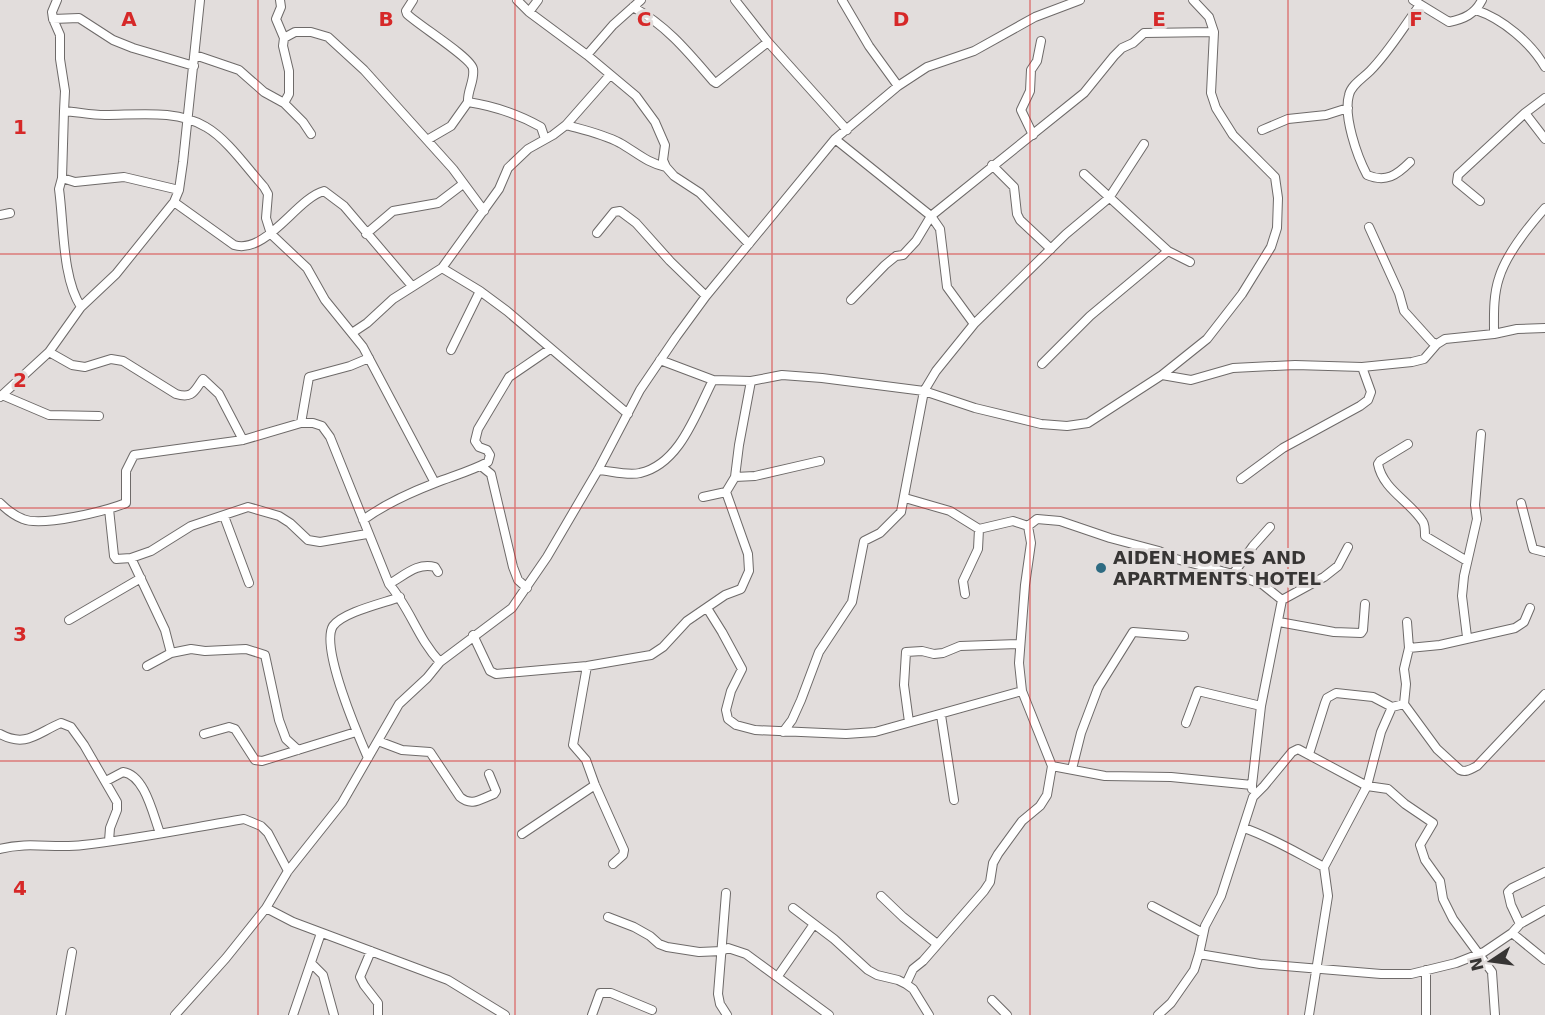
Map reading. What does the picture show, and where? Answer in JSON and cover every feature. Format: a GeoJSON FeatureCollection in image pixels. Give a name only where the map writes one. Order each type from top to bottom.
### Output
{"type":"FeatureCollection","features":[{"type":"Feature","properties":{"kind":"street"},"geometry":{"type":"LineString","coordinates":[[57,0],[52,12],[60,35],[60,59],[65,91],[62,178],[59,189],[68,272],[75,297],[81,307]]}},
{"type":"Feature","properties":{"kind":"street"},"geometry":{"type":"LineString","coordinates":[[99,416],[50,415],[1,396],[49,352],[81,307],[116,274],[174,202],[179,190],[200,0]]}},
{"type":"Feature","properties":{"kind":"street"},"geometry":{"type":"LineString","coordinates":[[280,0],[276,19],[284,38],[283,45],[289,71],[289,94],[284,103]]}},
{"type":"Feature","properties":{"kind":"street"},"geometry":{"type":"LineString","coordinates":[[412,0],[406,11],[407,14],[472,65],[473,72],[468,102],[451,126],[427,141]]}},
{"type":"Feature","properties":{"kind":"street"},"geometry":{"type":"LineString","coordinates":[[517,0],[529,12],[587,55],[636,96],[655,122],[665,145],[663,160],[666,167],[674,176],[700,193],[749,244]]}},
{"type":"Feature","properties":{"kind":"street"},"geometry":{"type":"LineString","coordinates":[[529,12],[538,0]]}},
{"type":"Feature","properties":{"kind":"street"},"geometry":{"type":"LineString","coordinates":[[587,55],[640,0]]}},
{"type":"Feature","properties":{"kind":"street"},"geometry":{"type":"LineString","coordinates":[[735,0],[768,42],[847,130]]}},
{"type":"Feature","properties":{"kind":"street"},"geometry":{"type":"LineString","coordinates":[[842,0],[869,46],[898,86]]}},
{"type":"Feature","properties":{"kind":"street"},"geometry":{"type":"LineString","coordinates":[[175,1015],[226,958],[266,908],[288,871],[342,802],[399,704],[427,678],[440,662],[473,635],[512,608],[547,557],[598,470],[640,390],[660,360],[706,296],[835,139],[898,86],[927,66],[968,54],[1035,17],[1080,0]]}},
{"type":"Feature","properties":{"kind":"street"},"geometry":{"type":"LineString","coordinates":[[660,360],[713,380],[752,381],[782,375],[924,391],[975,408],[1041,424],[1067,426],[1088,423],[1162,375],[1207,339],[1242,294],[1271,247],[1277,228],[1278,198],[1275,177],[1233,135],[1216,108],[1211,93],[1214,32],[1209,17],[1193,0]]}},
{"type":"Feature","properties":{"kind":"street"},"geometry":{"type":"LineString","coordinates":[[1410,162],[1398,175],[1375,178],[1367,175],[1354,147],[1348,96],[1352,88],[1372,70],[1417,2],[1449,22],[1460,20],[1476,10],[1482,0]]}},
{"type":"Feature","properties":{"kind":"street"},"geometry":{"type":"LineString","coordinates":[[633,7],[665,28],[716,83],[768,42]]}},
{"type":"Feature","properties":{"kind":"street"},"geometry":{"type":"LineString","coordinates":[[1476,10],[1490,14],[1513,32],[1538,56],[1545,67]]}},
{"type":"Feature","properties":{"kind":"street"},"geometry":{"type":"LineString","coordinates":[[53,19],[79,18],[123,44],[194,66]]}},
{"type":"Feature","properties":{"kind":"street"},"geometry":{"type":"LineString","coordinates":[[284,38],[295,32],[311,32],[328,37],[364,70],[453,169],[484,211]]}},
{"type":"Feature","properties":{"kind":"street"},"geometry":{"type":"LineString","coordinates":[[851,300],[896,256],[903,255],[916,241],[931,216],[1084,93],[1122,48],[1133,43],[1144,33],[1214,32]]}},
{"type":"Feature","properties":{"kind":"street"},"geometry":{"type":"LineString","coordinates":[[1033,135],[1021,110],[1030,91],[1030,74],[1037,61],[1041,41]]}},
{"type":"Feature","properties":{"kind":"street"},"geometry":{"type":"LineString","coordinates":[[195,55],[238,70],[264,92],[284,103],[303,122],[311,134]]}},
{"type":"Feature","properties":{"kind":"street"},"geometry":{"type":"LineString","coordinates":[[352,333],[367,323],[393,299],[442,268],[499,189],[508,168],[528,149],[566,124],[610,75]]}},
{"type":"Feature","properties":{"kind":"street"},"geometry":{"type":"LineString","coordinates":[[1480,201],[1462,188],[1456,178],[1525,113],[1545,98]]}},
{"type":"Feature","properties":{"kind":"street"},"geometry":{"type":"LineString","coordinates":[[468,102],[490,105],[528,120],[541,127],[545,139]]}},
{"type":"Feature","properties":{"kind":"street"},"geometry":{"type":"LineString","coordinates":[[1262,130],[1288,118],[1326,115],[1348,108]]}},
{"type":"Feature","properties":{"kind":"street"},"geometry":{"type":"LineString","coordinates":[[64,111],[104,115],[186,117],[207,127],[222,141],[264,187],[268,194],[266,218],[271,234],[307,268],[326,300],[369,358],[435,483]]}},
{"type":"Feature","properties":{"kind":"street"},"geometry":{"type":"LineString","coordinates":[[1525,113],[1545,139]]}},
{"type":"Feature","properties":{"kind":"street"},"geometry":{"type":"LineString","coordinates":[[566,124],[604,136],[620,143],[653,164],[666,167]]}},
{"type":"Feature","properties":{"kind":"street"},"geometry":{"type":"LineString","coordinates":[[835,139],[931,216],[939,229],[947,287],[974,324]]}},
{"type":"Feature","properties":{"kind":"street"},"geometry":{"type":"LineString","coordinates":[[783,732],[792,720],[801,700],[819,652],[852,602],[864,541],[880,533],[899,516],[905,498],[924,391],[936,371],[974,324],[1051,249],[1109,198],[1144,144]]}},
{"type":"Feature","properties":{"kind":"street"},"geometry":{"type":"LineString","coordinates":[[992,165],[1014,187],[1017,214],[1020,220],[1051,249]]}},
{"type":"Feature","properties":{"kind":"street"},"geometry":{"type":"LineString","coordinates":[[1084,174],[1168,252],[1190,262]]}},
{"type":"Feature","properties":{"kind":"street"},"geometry":{"type":"LineString","coordinates":[[62,178],[75,182],[124,177],[179,190]]}},
{"type":"Feature","properties":{"kind":"street"},"geometry":{"type":"LineString","coordinates":[[366,234],[393,211],[438,203],[463,184]]}},
{"type":"Feature","properties":{"kind":"street"},"geometry":{"type":"LineString","coordinates":[[174,202],[241,248],[271,234],[308,200],[324,191],[344,206],[412,286]]}},
{"type":"Feature","properties":{"kind":"street"},"geometry":{"type":"LineString","coordinates":[[1494,334],[1495,293],[1499,277],[1534,220],[1545,208]]}},
{"type":"Feature","properties":{"kind":"street"},"geometry":{"type":"LineString","coordinates":[[597,232],[614,212],[620,211],[636,223],[706,296]]}},
{"type":"Feature","properties":{"kind":"street"},"geometry":{"type":"LineString","coordinates":[[0,214],[10,213]]}},
{"type":"Feature","properties":{"kind":"street"},"geometry":{"type":"LineString","coordinates":[[1369,227],[1399,293],[1404,311],[1432,342],[1437,344]]}},
{"type":"Feature","properties":{"kind":"street"},"geometry":{"type":"LineString","coordinates":[[1042,364],[1090,316],[1168,252]]}},
{"type":"Feature","properties":{"kind":"street"},"geometry":{"type":"LineString","coordinates":[[442,268],[480,291],[529,328],[550,349],[628,414]]}},
{"type":"Feature","properties":{"kind":"street"},"geometry":{"type":"LineString","coordinates":[[451,350],[480,291]]}},
{"type":"Feature","properties":{"kind":"street"},"geometry":{"type":"LineString","coordinates":[[1162,375],[1191,380],[1233,368],[1295,364],[1362,368],[1412,362],[1424,359],[1437,344],[1445,339],[1517,329],[1545,328]]}},
{"type":"Feature","properties":{"kind":"street"},"geometry":{"type":"LineString","coordinates":[[363,520],[383,506],[488,462],[490,455],[487,450],[479,447],[475,441],[478,429],[509,377],[550,349]]}},
{"type":"Feature","properties":{"kind":"street"},"geometry":{"type":"LineString","coordinates":[[49,352],[72,365],[85,367],[111,359],[123,361],[176,394],[186,397],[190,396],[203,379],[219,394],[243,440]]}},
{"type":"Feature","properties":{"kind":"street"},"geometry":{"type":"LineString","coordinates":[[301,423],[309,377],[350,366],[369,358]]}},
{"type":"Feature","properties":{"kind":"street"},"geometry":{"type":"LineString","coordinates":[[1241,479],[1283,448],[1368,400],[1371,392],[1362,368]]}},
{"type":"Feature","properties":{"kind":"street"},"geometry":{"type":"LineString","coordinates":[[598,470],[638,474],[668,459],[691,425],[713,380]]}},
{"type":"Feature","properties":{"kind":"street"},"geometry":{"type":"LineString","coordinates":[[703,497],[726,492],[735,477],[752,381]]}},
{"type":"Feature","properties":{"kind":"street"},"geometry":{"type":"LineString","coordinates":[[0,503],[24,520],[36,522],[71,518],[126,503],[126,471],[134,456],[243,440],[301,423],[322,426],[330,437],[389,584],[400,597],[422,640],[440,662]]}},
{"type":"Feature","properties":{"kind":"street"},"geometry":{"type":"LineString","coordinates":[[1467,637],[1462,596],[1477,519],[1475,506],[1481,434]]}},
{"type":"Feature","properties":{"kind":"street"},"geometry":{"type":"LineString","coordinates":[[1408,444],[1380,461],[1379,469],[1393,491],[1424,523],[1425,536],[1467,561]]}},
{"type":"Feature","properties":{"kind":"street"},"geometry":{"type":"LineString","coordinates":[[735,477],[754,476],[820,461]]}},
{"type":"Feature","properties":{"kind":"street"},"geometry":{"type":"LineString","coordinates":[[481,466],[491,474],[513,567],[518,580],[527,588]]}},
{"type":"Feature","properties":{"kind":"street"},"geometry":{"type":"LineString","coordinates":[[473,635],[490,671],[496,674],[587,666],[651,655],[663,647],[687,621],[725,595],[741,589],[749,572],[748,554],[726,492]]}},
{"type":"Feature","properties":{"kind":"street"},"geometry":{"type":"LineString","coordinates":[[905,498],[950,511],[979,529],[1013,521],[1028,526]]}},
{"type":"Feature","properties":{"kind":"street"},"geometry":{"type":"LineString","coordinates":[[1521,503],[1533,549],[1545,552]]}},
{"type":"Feature","properties":{"kind":"street"},"geometry":{"type":"LineString","coordinates":[[110,508],[116,559],[131,558],[151,551],[191,526],[248,507],[262,510],[290,523],[308,540],[320,542],[367,534]]}},
{"type":"Feature","properties":{"kind":"street"},"geometry":{"type":"LineString","coordinates":[[224,516],[249,583]]}},
{"type":"Feature","properties":{"kind":"street"},"geometry":{"type":"LineString","coordinates":[[1028,526],[1037,519],[1060,521],[1262,584],[1282,600]]}},
{"type":"Feature","properties":{"kind":"street"},"geometry":{"type":"LineString","coordinates":[[906,984],[913,969],[961,919],[990,882],[993,863],[1022,820],[1045,801],[1052,766],[1022,691],[1019,663],[1019,644],[1031,543],[1028,526]]}},
{"type":"Feature","properties":{"kind":"street"},"geometry":{"type":"LineString","coordinates":[[1233,574],[1270,527]]}},
{"type":"Feature","properties":{"kind":"street"},"geometry":{"type":"LineString","coordinates":[[965,594],[963,581],[978,549],[979,529]]}},
{"type":"Feature","properties":{"kind":"street"},"geometry":{"type":"LineString","coordinates":[[1282,600],[1324,577],[1338,566],[1348,547]]}},
{"type":"Feature","properties":{"kind":"street"},"geometry":{"type":"LineString","coordinates":[[131,558],[165,630],[171,652]]}},
{"type":"Feature","properties":{"kind":"street"},"geometry":{"type":"LineString","coordinates":[[389,584],[421,566],[435,567],[438,572]]}},
{"type":"Feature","properties":{"kind":"street"},"geometry":{"type":"LineString","coordinates":[[69,620],[141,578]]}},
{"type":"Feature","properties":{"kind":"street"},"geometry":{"type":"LineString","coordinates":[[368,758],[356,732],[333,661],[330,633],[334,625],[353,614],[400,597]]}},
{"type":"Feature","properties":{"kind":"street"},"geometry":{"type":"LineString","coordinates":[[1158,1015],[1171,1003],[1194,970],[1203,933],[1221,896],[1244,828],[1253,796],[1252,785],[1261,706],[1282,600]]}},
{"type":"Feature","properties":{"kind":"street"},"geometry":{"type":"LineString","coordinates":[[1279,622],[1334,632],[1361,633],[1364,630],[1365,604]]}},
{"type":"Feature","properties":{"kind":"street"},"geometry":{"type":"LineString","coordinates":[[707,608],[742,669],[726,710],[729,718],[736,725],[755,730],[783,732],[846,734],[874,732],[1022,691]]}},
{"type":"Feature","properties":{"kind":"street"},"geometry":{"type":"LineString","coordinates":[[1409,648],[1440,645],[1467,637],[1515,628],[1524,622],[1530,609]]}},
{"type":"Feature","properties":{"kind":"street"},"geometry":{"type":"LineString","coordinates":[[1407,622],[1409,648],[1404,669],[1406,684],[1404,704],[1437,749],[1464,772],[1477,766],[1545,694]]}},
{"type":"Feature","properties":{"kind":"street"},"geometry":{"type":"LineString","coordinates":[[1072,770],[1098,688],[1133,632],[1184,636]]}},
{"type":"Feature","properties":{"kind":"street"},"geometry":{"type":"LineString","coordinates":[[909,722],[904,685],[906,652],[922,651],[934,654],[960,646],[1019,644]]}},
{"type":"Feature","properties":{"kind":"street"},"geometry":{"type":"LineString","coordinates":[[147,666],[171,652],[191,649],[246,650],[265,655],[279,720],[286,739],[298,750]]}},
{"type":"Feature","properties":{"kind":"street"},"geometry":{"type":"LineString","coordinates":[[587,666],[573,745],[586,760],[624,850],[623,855],[613,864]]}},
{"type":"Feature","properties":{"kind":"street"},"geometry":{"type":"LineString","coordinates":[[1186,723],[1198,691],[1261,706]]}},
{"type":"Feature","properties":{"kind":"street"},"geometry":{"type":"LineString","coordinates":[[1309,754],[1324,703],[1330,696],[1336,693],[1373,698],[1392,707],[1404,704]]}},
{"type":"Feature","properties":{"kind":"street"},"geometry":{"type":"LineString","coordinates":[[1309,1015],[1328,896],[1324,867],[1368,786],[1378,742],[1392,707]]}},
{"type":"Feature","properties":{"kind":"street"},"geometry":{"type":"LineString","coordinates":[[941,715],[954,800]]}},
{"type":"Feature","properties":{"kind":"street"},"geometry":{"type":"LineString","coordinates":[[0,734],[18,741],[61,723],[71,727],[117,802],[109,841]]}},
{"type":"Feature","properties":{"kind":"street"},"geometry":{"type":"LineString","coordinates":[[204,734],[229,727],[234,729],[255,760],[262,761],[356,732]]}},
{"type":"Feature","properties":{"kind":"street"},"geometry":{"type":"LineString","coordinates":[[378,741],[402,750],[430,752],[460,797],[467,803],[494,794],[496,791],[489,774]]}},
{"type":"Feature","properties":{"kind":"street"},"geometry":{"type":"LineString","coordinates":[[1253,796],[1298,749],[1368,786],[1388,789],[1433,823],[1434,826],[1420,845],[1422,854],[1440,881],[1443,899],[1454,920],[1492,972],[1495,1015]]}},
{"type":"Feature","properties":{"kind":"street"},"geometry":{"type":"LineString","coordinates":[[1052,766],[1105,776],[1172,777],[1252,785]]}},
{"type":"Feature","properties":{"kind":"street"},"geometry":{"type":"LineString","coordinates":[[106,781],[123,772],[133,776],[147,793],[160,833]]}},
{"type":"Feature","properties":{"kind":"street"},"geometry":{"type":"LineString","coordinates":[[522,834],[595,785]]}},
{"type":"Feature","properties":{"kind":"street"},"geometry":{"type":"LineString","coordinates":[[0,849],[27,844],[54,847],[82,846],[244,819],[261,826],[268,833],[288,871]]}},
{"type":"Feature","properties":{"kind":"street"},"geometry":{"type":"LineString","coordinates":[[1244,828],[1284,844],[1324,867]]}},
{"type":"Feature","properties":{"kind":"street"},"geometry":{"type":"LineString","coordinates":[[1520,924],[1508,892],[1545,872]]}},
{"type":"Feature","properties":{"kind":"street"},"geometry":{"type":"LineString","coordinates":[[726,893],[718,994],[720,1004],[727,1015]]}},
{"type":"Feature","properties":{"kind":"street"},"geometry":{"type":"LineString","coordinates":[[881,896],[937,944]]}},
{"type":"Feature","properties":{"kind":"street"},"geometry":{"type":"LineString","coordinates":[[1152,906],[1203,933]]}},
{"type":"Feature","properties":{"kind":"street"},"geometry":{"type":"LineString","coordinates":[[266,908],[293,922],[448,980],[499,1014]]}},
{"type":"Feature","properties":{"kind":"street"},"geometry":{"type":"LineString","coordinates":[[793,908],[834,939],[868,970],[877,975],[898,980],[913,989],[929,1015]]}},
{"type":"Feature","properties":{"kind":"street"},"geometry":{"type":"LineString","coordinates":[[1199,954],[1260,964],[1411,974],[1456,963],[1480,953],[1512,933],[1520,924],[1545,910]]}},
{"type":"Feature","properties":{"kind":"street"},"geometry":{"type":"LineString","coordinates":[[608,917],[634,927],[667,947],[699,952],[722,951],[728,948],[746,954],[829,1015]]}},
{"type":"Feature","properties":{"kind":"street"},"geometry":{"type":"LineString","coordinates":[[778,976],[814,924]]}},
{"type":"Feature","properties":{"kind":"street"},"geometry":{"type":"LineString","coordinates":[[292,1015],[321,933]]}},
{"type":"Feature","properties":{"kind":"street"},"geometry":{"type":"LineString","coordinates":[[1512,933],[1545,960]]}},
{"type":"Feature","properties":{"kind":"street"},"geometry":{"type":"LineString","coordinates":[[371,951],[360,977],[378,1003],[378,1015]]}},
{"type":"Feature","properties":{"kind":"street"},"geometry":{"type":"LineString","coordinates":[[61,1015],[72,952]]}},
{"type":"Feature","properties":{"kind":"street"},"geometry":{"type":"LineString","coordinates":[[311,963],[323,975],[334,1015]]}},
{"type":"Feature","properties":{"kind":"street"},"geometry":{"type":"LineString","coordinates":[[1426,970],[1426,1015]]}},
{"type":"Feature","properties":{"kind":"street"},"geometry":{"type":"LineString","coordinates":[[592,1015],[600,993],[610,993],[652,1010]]}},
{"type":"Feature","properties":{"kind":"street"},"geometry":{"type":"LineString","coordinates":[[992,999],[1007,1015]]}},
{"type":"Feature","properties":{"kind":"place","name":"AIDEN HOMES AND APARTMENTS HOTEL"},"geometry":{"type":"Point","coordinates":[1101,568]}}]}
